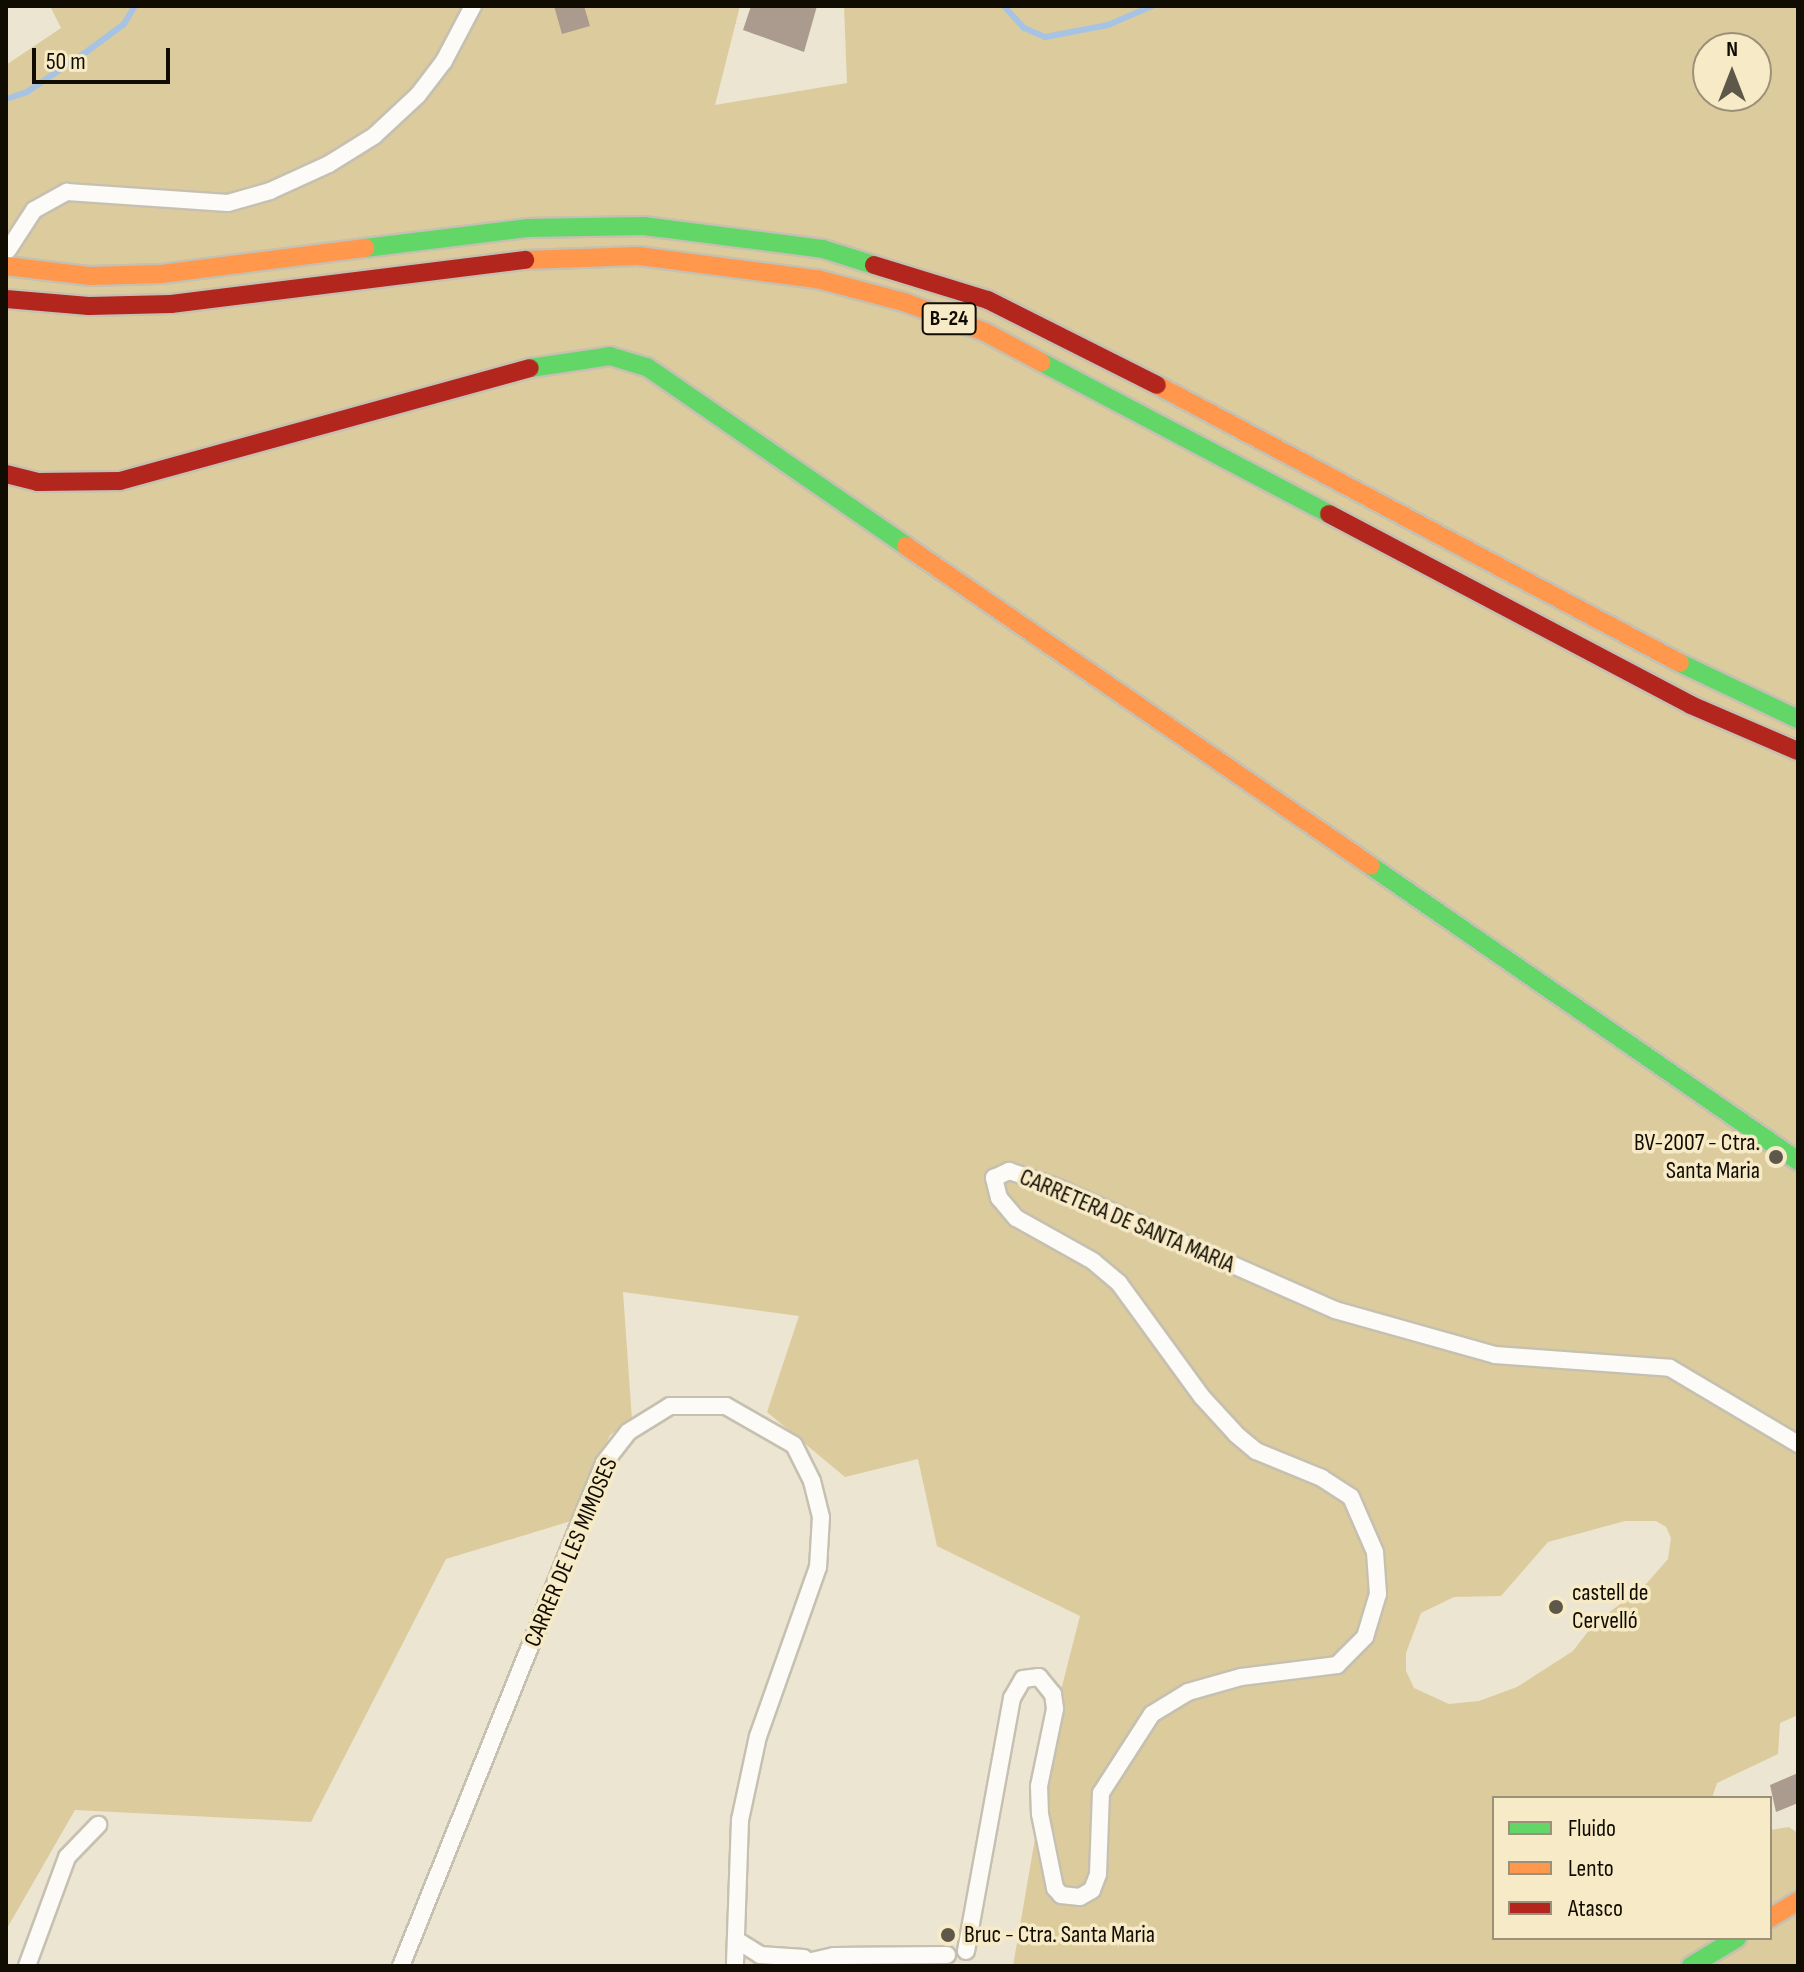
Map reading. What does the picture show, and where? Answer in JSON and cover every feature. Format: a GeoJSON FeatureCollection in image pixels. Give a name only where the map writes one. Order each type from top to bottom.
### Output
{"type":"FeatureCollection","features":[{"type":"Feature","properties":{"kind":"main road","name":"B-24"},"geometry":{"type":"LineString","coordinates":[[7,258],[90,276],[161,274],[527,228],[644,226],[823,249],[988,300],[1064,336],[1742,696],[1798,719]]}},
{"type":"Feature","properties":{"kind":"main road","name":"B-24"},"geometry":{"type":"LineString","coordinates":[[6,299],[89,306],[171,304],[530,259],[639,256],[817,279],[904,302],[985,332],[1691,705],[1798,751]]}},
{"type":"Feature","properties":{"kind":"main road"},"geometry":{"type":"LineString","coordinates":[[6,474],[51,483],[120,481],[552,362],[610,356],[647,367],[1798,1161]]}},
{"type":"Feature","properties":{"kind":"main road"},"geometry":{"type":"LineString","coordinates":[[1772,1917],[1798,1901]]}},
{"type":"Feature","properties":{"kind":"main road"},"geometry":{"type":"LineString","coordinates":[[1691,1966],[1734,1940]]}},
{"type":"Feature","properties":{"kind":"street"},"geometry":{"type":"LineString","coordinates":[[7,258],[34,210],[67,192],[167,203],[228,203],[270,191],[329,164],[374,136],[418,95],[444,61],[473,6]]}},
{"type":"Feature","properties":{"kind":"street","name":"CARRETERA DE SANTA MARIA"},"geometry":{"type":"LineString","coordinates":[[969,1958],[1012,1698],[1023,1679],[1046,1681],[1053,1694],[1055,1709],[1039,1786],[1040,1814],[1055,1888],[1070,1898],[1080,1897],[1092,1890],[1098,1874],[1101,1793],[1118,1758],[1152,1714],[1188,1692],[1241,1677],[1337,1665],[1365,1637],[1378,1594],[1375,1552],[1351,1497],[1322,1478],[1256,1451],[1236,1434],[1202,1397],[1119,1283],[1093,1261],[1016,1218],[999,1198],[994,1178],[1009,1171],[1054,1186],[1335,1310],[1495,1355],[1670,1368],[1798,1444]]}},
{"type":"Feature","properties":{"kind":"street","name":"CARRER DE LES MIMOSES"},"geometry":{"type":"LineString","coordinates":[[401,1966],[604,1463],[628,1432],[670,1406],[726,1406],[794,1445],[812,1481],[821,1517],[818,1567],[758,1736],[740,1820],[735,1966]]}},
{"type":"Feature","properties":{"kind":"street"},"geometry":{"type":"LineString","coordinates":[[27,1966],[67,1857],[98,1825]]}},
{"type":"Feature","properties":{"kind":"street"},"geometry":{"type":"LineString","coordinates":[[738,1941],[760,1955],[806,1958],[928,1952],[946,1961],[969,1958]]}},
{"type":"Feature","properties":{"kind":"street"},"geometry":{"type":"LineString","coordinates":[[790,1966],[806,1958]]}},
{"type":"Feature","properties":{"kind":"shaded area"},"geometry":{"type":"Polygon","coordinates":[[[50,6],[740,6],[715,105],[847,83],[844,6],[1798,6],[1798,1715],[1780,1723],[1778,1754],[1717,1783],[1713,1796],[1492,1796],[1492,1940],[1772,1940],[1772,1830],[1789,1827],[1798,1833],[1798,1966],[1013,1966],[1060,1694],[1080,1616],[937,1546],[918,1459],[845,1477],[767,1412],[799,1316],[623,1292],[632,1420],[610,1435],[571,1521],[446,1559],[311,1822],[75,1810],[6,1930],[6,65],[61,28],[50,6]],[[1625,1521],[1548,1542],[1501,1596],[1454,1597],[1421,1613],[1406,1653],[1406,1671],[1414,1688],[1449,1704],[1479,1701],[1517,1687],[1573,1651],[1593,1625],[1647,1583],[1668,1559],[1671,1538],[1666,1527],[1656,1521],[1625,1521]]]}},
{"type":"Feature","properties":{"kind":"building"},"geometry":{"type":"Polygon","coordinates":[[[554,6],[584,6],[590,26],[562,34],[554,6]]]}},
{"type":"Feature","properties":{"kind":"building"},"geometry":{"type":"Polygon","coordinates":[[[751,6],[817,6],[804,52],[743,30],[751,6]]]}},
{"type":"Feature","properties":{"kind":"building"},"geometry":{"type":"Polygon","coordinates":[[[1798,1773],[1798,1803],[1776,1812],[1770,1785],[1798,1773]]]}},
{"type":"Feature","properties":{"kind":"waterway"},"geometry":{"type":"LineString","coordinates":[[6,99],[27,92],[89,50],[124,24],[135,6]]}},
{"type":"Feature","properties":{"kind":"waterway"},"geometry":{"type":"LineString","coordinates":[[1004,6],[1024,28],[1045,37],[1108,25],[1152,6]]}},
{"type":"Feature","properties":{"kind":"traffic: fast"},"geometry":{"type":"LineString","coordinates":[[365,248],[527,228],[644,226],[823,249],[874,265]]}},
{"type":"Feature","properties":{"kind":"traffic: fast"},"geometry":{"type":"LineString","coordinates":[[530,368],[610,356],[647,367],[906,546]]}},
{"type":"Feature","properties":{"kind":"traffic: fast"},"geometry":{"type":"LineString","coordinates":[[1041,362],[1329,514]]}},
{"type":"Feature","properties":{"kind":"traffic: fast"},"geometry":{"type":"LineString","coordinates":[[1680,663],[1798,719]]}},
{"type":"Feature","properties":{"kind":"traffic: fast"},"geometry":{"type":"LineString","coordinates":[[1371,866],[1798,1161]]}},
{"type":"Feature","properties":{"kind":"traffic: fast"},"geometry":{"type":"LineString","coordinates":[[1691,1966],[1734,1940]]}},
{"type":"Feature","properties":{"kind":"traffic: slow"},"geometry":{"type":"LineString","coordinates":[[6,266],[90,276],[161,274],[365,248]]}},
{"type":"Feature","properties":{"kind":"traffic: slow"},"geometry":{"type":"LineString","coordinates":[[525,260],[639,256],[817,279],[904,302],[985,332],[1041,362]]}},
{"type":"Feature","properties":{"kind":"traffic: slow"},"geometry":{"type":"LineString","coordinates":[[1157,385],[1680,663]]}},
{"type":"Feature","properties":{"kind":"traffic: slow"},"geometry":{"type":"LineString","coordinates":[[906,546],[1371,866]]}},
{"type":"Feature","properties":{"kind":"traffic: slow"},"geometry":{"type":"LineString","coordinates":[[1772,1917],[1798,1901]]}},
{"type":"Feature","properties":{"kind":"traffic: jam"},"geometry":{"type":"LineString","coordinates":[[6,299],[89,306],[171,304],[525,260]]}},
{"type":"Feature","properties":{"kind":"traffic: jam"},"geometry":{"type":"LineString","coordinates":[[874,265],[988,300],[1157,385]]}},
{"type":"Feature","properties":{"kind":"traffic: jam"},"geometry":{"type":"LineString","coordinates":[[6,474],[38,482],[120,481],[530,368]]}},
{"type":"Feature","properties":{"kind":"traffic: jam"},"geometry":{"type":"LineString","coordinates":[[1329,514],[1691,705],[1798,751]]}},
{"type":"Feature","properties":{"kind":"place","name":"BV-2007 - Ctra. Santa Maria"},"geometry":{"type":"Point","coordinates":[1776,1157]}},
{"type":"Feature","properties":{"kind":"place","name":"castell de Cervelló"},"geometry":{"type":"Point","coordinates":[1556,1607]}},
{"type":"Feature","properties":{"kind":"place","name":"Bruc - Ctra. Santa Maria"},"geometry":{"type":"Point","coordinates":[948,1935]}}]}
